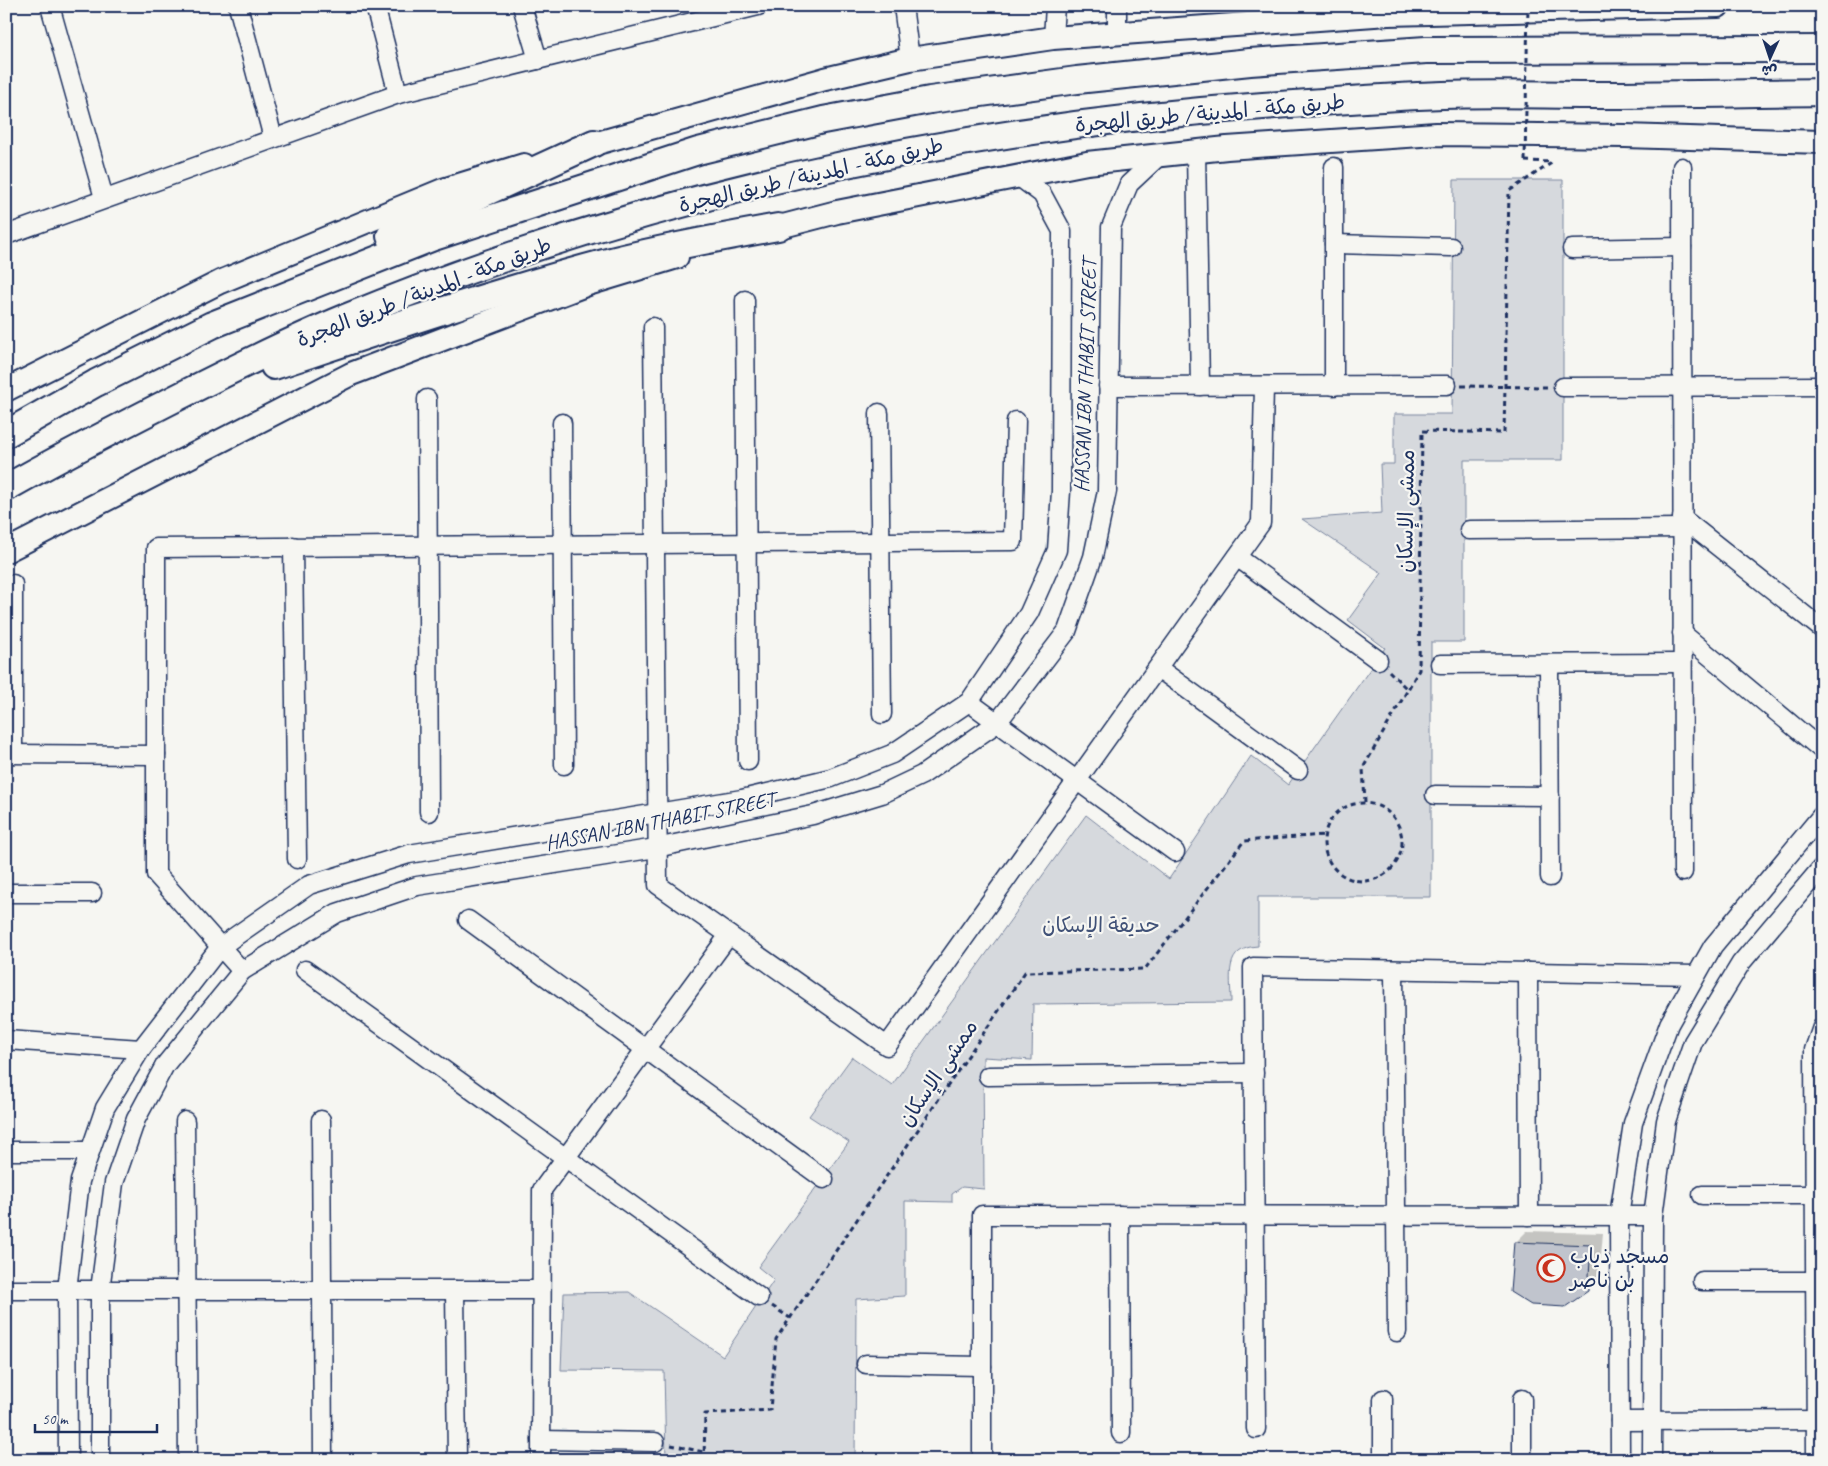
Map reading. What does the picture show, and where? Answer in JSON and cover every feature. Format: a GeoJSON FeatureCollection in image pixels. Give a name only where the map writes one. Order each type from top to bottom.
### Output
{"type":"FeatureCollection","features":[{"type":"Feature","properties":{"kind":"highway"},"geometry":{"type":"LineString","coordinates":[[1680,50],[1822,37]]}},
{"type":"Feature","properties":{"kind":"highway","name":"طريق مكة - المدينة / طريق الهجرة"},"geometry":{"type":"LineString","coordinates":[[6,434],[96,383],[212,325],[263,303],[431,238],[698,151],[823,120],[930,100],[1077,80],[1250,62],[1426,50],[1822,49]]}},
{"type":"Feature","properties":{"kind":"highway","name":"طريق مكة - المدينة / طريق الهجرة"},"geometry":{"type":"LineString","coordinates":[[6,488],[242,364],[343,318],[458,275],[574,236],[713,196],[843,163],[937,144],[1069,126],[1258,106],[1446,94],[1599,95],[1822,92]]}},
{"type":"Feature","properties":{"kind":"highway"},"geometry":{"type":"LineString","coordinates":[[1599,95],[1822,107]]}},
{"type":"Feature","properties":{"kind":"highway"},"geometry":{"type":"LineString","coordinates":[[263,303],[388,237],[594,143]]}},
{"type":"Feature","properties":{"kind":"highway"},"geometry":{"type":"LineString","coordinates":[[140,416],[247,375],[478,300],[611,261],[778,227]]}},
{"type":"Feature","properties":{"kind":"main road"},"geometry":{"type":"LineString","coordinates":[[6,390],[229,278],[443,190],[594,143],[825,78],[910,59],[1053,38],[1345,12],[1718,6]]}},
{"type":"Feature","properties":{"kind":"main road"},"geometry":{"type":"LineString","coordinates":[[6,551],[351,374],[588,284],[778,227],[846,210],[1087,163],[1196,151],[1436,134],[1626,136],[1822,142]]}},
{"type":"Feature","properties":{"kind":"street"},"geometry":{"type":"LineString","coordinates":[[50,6],[104,198]]}},
{"type":"Feature","properties":{"kind":"street"},"geometry":{"type":"LineString","coordinates":[[238,6],[273,138]]}},
{"type":"Feature","properties":{"kind":"street"},"geometry":{"type":"LineString","coordinates":[[375,6],[398,94]]}},
{"type":"Feature","properties":{"kind":"street"},"geometry":{"type":"LineString","coordinates":[[522,6],[538,60]]}},
{"type":"Feature","properties":{"kind":"street"},"geometry":{"type":"LineString","coordinates":[[6,234],[398,94],[758,6]]}},
{"type":"Feature","properties":{"kind":"street"},"geometry":{"type":"LineString","coordinates":[[903,6],[910,59]]}},
{"type":"Feature","properties":{"kind":"street"},"geometry":{"type":"LineString","coordinates":[[1053,38],[1055,6]]}},
{"type":"Feature","properties":{"kind":"street"},"geometry":{"type":"LineString","coordinates":[[1117,6],[1117,33]]}},
{"type":"Feature","properties":{"kind":"street"},"geometry":{"type":"LineString","coordinates":[[1196,151],[1200,386]]}},
{"type":"Feature","properties":{"kind":"street","name":"HASSAN IBN THABIT STREET"},"geometry":{"type":"LineString","coordinates":[[100,1460],[100,1290],[114,1183],[136,1119],[165,1065],[242,971],[338,913],[417,886],[656,848],[812,815],[882,794],[922,775],[997,723],[1067,631],[1092,557],[1107,491],[1111,227],[1129,184],[1160,155]]}},
{"type":"Feature","properties":{"kind":"street"},"geometry":{"type":"LineString","coordinates":[[1334,167],[1334,386]]}},
{"type":"Feature","properties":{"kind":"street"},"geometry":{"type":"LineString","coordinates":[[1682,167],[1682,872]]}},
{"type":"Feature","properties":{"kind":"street","name":"HASSAN IBN THABIT STREET"},"geometry":{"type":"LineString","coordinates":[[68,1460],[67,1290],[80,1181],[105,1108],[141,1049],[220,947],[309,885],[400,856],[742,799],[831,778],[892,754],[969,702],[1029,613],[1058,550],[1061,491],[1062,231],[1042,194],[1018,176]]}},
{"type":"Feature","properties":{"kind":"street"},"geometry":{"type":"LineString","coordinates":[[1334,244],[1451,247]]}},
{"type":"Feature","properties":{"kind":"street"},"geometry":{"type":"LineString","coordinates":[[1572,249],[1682,247]]}},
{"type":"Feature","properties":{"kind":"street"},"geometry":{"type":"LineString","coordinates":[[745,300],[748,761]]}},
{"type":"Feature","properties":{"kind":"street"},"geometry":{"type":"LineString","coordinates":[[653,327],[656,848],[658,885],[887,1046],[1261,523],[1264,386]]}},
{"type":"Feature","properties":{"kind":"street"},"geometry":{"type":"LineString","coordinates":[[1108,386],[1447,385]]}},
{"type":"Feature","properties":{"kind":"street"},"geometry":{"type":"LineString","coordinates":[[1563,387],[1822,386]]}},
{"type":"Feature","properties":{"kind":"street"},"geometry":{"type":"LineString","coordinates":[[427,399],[430,812]]}},
{"type":"Feature","properties":{"kind":"street"},"geometry":{"type":"LineString","coordinates":[[879,413],[882,714]]}},
{"type":"Feature","properties":{"kind":"street"},"geometry":{"type":"LineString","coordinates":[[242,971],[156,874],[156,548],[1013,541],[1016,421]]}},
{"type":"Feature","properties":{"kind":"street"},"geometry":{"type":"LineString","coordinates":[[562,423],[564,765]]}},
{"type":"Feature","properties":{"kind":"street"},"geometry":{"type":"LineString","coordinates":[[1469,530],[1682,523],[1822,629]]}},
{"type":"Feature","properties":{"kind":"street"},"geometry":{"type":"LineString","coordinates":[[293,546],[297,859]]}},
{"type":"Feature","properties":{"kind":"street"},"geometry":{"type":"LineString","coordinates":[[1237,557],[1378,660]]}},
{"type":"Feature","properties":{"kind":"street"},"geometry":{"type":"LineString","coordinates":[[13,584],[10,754],[156,755]]}},
{"type":"Feature","properties":{"kind":"street"},"geometry":{"type":"LineString","coordinates":[[1682,633],[1822,750]]}},
{"type":"Feature","properties":{"kind":"street"},"geometry":{"type":"LineString","coordinates":[[1440,664],[1682,663]]}},
{"type":"Feature","properties":{"kind":"street"},"geometry":{"type":"LineString","coordinates":[[1549,664],[1550,877]]}},
{"type":"Feature","properties":{"kind":"street"},"geometry":{"type":"LineString","coordinates":[[1158,668],[1298,770]]}},
{"type":"Feature","properties":{"kind":"street"},"geometry":{"type":"LineString","coordinates":[[969,702],[1175,852]]}},
{"type":"Feature","properties":{"kind":"street"},"geometry":{"type":"LineString","coordinates":[[1435,795],[1550,796]]}},
{"type":"Feature","properties":{"kind":"street"},"geometry":{"type":"LineString","coordinates":[[1620,1460],[1619,1216],[1633,1123],[1669,1024],[1713,946],[1822,815]]}},
{"type":"Feature","properties":{"kind":"street"},"geometry":{"type":"LineString","coordinates":[[1652,1460],[1653,1216],[1666,1122],[1693,1042],[1741,963],[1822,867]]}},
{"type":"Feature","properties":{"kind":"street"},"geometry":{"type":"LineString","coordinates":[[6,893],[92,892]]}},
{"type":"Feature","properties":{"kind":"street"},"geometry":{"type":"LineString","coordinates":[[468,920],[824,1179]]}},
{"type":"Feature","properties":{"kind":"street"},"geometry":{"type":"LineString","coordinates":[[540,1460],[542,1190],[729,935]]}},
{"type":"Feature","properties":{"kind":"street"},"geometry":{"type":"LineString","coordinates":[[1256,1429],[1253,967],[1696,975]]}},
{"type":"Feature","properties":{"kind":"street"},"geometry":{"type":"LineString","coordinates":[[305,970],[759,1297]]}},
{"type":"Feature","properties":{"kind":"street"},"geometry":{"type":"LineString","coordinates":[[1394,970],[1397,1332]]}},
{"type":"Feature","properties":{"kind":"street"},"geometry":{"type":"LineString","coordinates":[[1528,972],[1530,1216]]}},
{"type":"Feature","properties":{"kind":"street"},"geometry":{"type":"LineString","coordinates":[[1816,1460],[1819,1420],[1815,1281],[1814,1050],[1822,1027]]}},
{"type":"Feature","properties":{"kind":"street"},"geometry":{"type":"LineString","coordinates":[[6,1040],[141,1049]]}},
{"type":"Feature","properties":{"kind":"street"},"geometry":{"type":"LineString","coordinates":[[988,1076],[1254,1072]]}},
{"type":"Feature","properties":{"kind":"street"},"geometry":{"type":"LineString","coordinates":[[321,1120],[323,1460]]}},
{"type":"Feature","properties":{"kind":"street"},"geometry":{"type":"LineString","coordinates":[[185,1121],[188,1460]]}},
{"type":"Feature","properties":{"kind":"street"},"geometry":{"type":"LineString","coordinates":[[6,1151],[90,1151]]}},
{"type":"Feature","properties":{"kind":"street"},"geometry":{"type":"LineString","coordinates":[[1702,1195],[1815,1194]]}},
{"type":"Feature","properties":{"kind":"street"},"geometry":{"type":"LineString","coordinates":[[982,1459],[982,1215],[1653,1216]]}},
{"type":"Feature","properties":{"kind":"street"},"geometry":{"type":"LineString","coordinates":[[1120,1215],[1121,1433]]}},
{"type":"Feature","properties":{"kind":"street"},"geometry":{"type":"LineString","coordinates":[[1702,1281],[1815,1281]]}},
{"type":"Feature","properties":{"kind":"street"},"geometry":{"type":"LineString","coordinates":[[6,1290],[541,1290]]}},
{"type":"Feature","properties":{"kind":"street"},"geometry":{"type":"LineString","coordinates":[[456,1290],[457,1460]]}},
{"type":"Feature","properties":{"kind":"street"},"geometry":{"type":"LineString","coordinates":[[866,1364],[982,1366]]}},
{"type":"Feature","properties":{"kind":"street"},"geometry":{"type":"LineString","coordinates":[[1382,1398],[1383,1460]]}},
{"type":"Feature","properties":{"kind":"street"},"geometry":{"type":"LineString","coordinates":[[1522,1399],[1522,1460]]}},
{"type":"Feature","properties":{"kind":"street"},"geometry":{"type":"LineString","coordinates":[[1620,1421],[1819,1420]]}},
{"type":"Feature","properties":{"kind":"street"},"geometry":{"type":"LineString","coordinates":[[541,1440],[655,1442]]}},
{"type":"Feature","properties":{"kind":"path","name":"ممشى الإسكان"},"geometry":{"type":"LineString","coordinates":[[1365,802],[1363,768],[1419,670],[1422,432],[1504,432],[1509,191],[1553,162],[1525,161],[1528,6]]}},
{"type":"Feature","properties":{"kind":"path"},"geometry":{"type":"LineString","coordinates":[[1447,385],[1563,387]]}},
{"type":"Feature","properties":{"kind":"path"},"geometry":{"type":"LineString","coordinates":[[1378,660],[1408,690]]}},
{"type":"Feature","properties":{"kind":"path"},"geometry":{"type":"LineString","coordinates":[[1365,802],[1383,808],[1397,821],[1401,829],[1402,848],[1395,866],[1388,872],[1371,880],[1352,880],[1336,870],[1326,854],[1324,835],[1327,826],[1338,811],[1346,806],[1365,802]]}},
{"type":"Feature","properties":{"kind":"path","name":"ممشى الإسكان"},"geometry":{"type":"LineString","coordinates":[[704,1460],[704,1414],[770,1410],[776,1339],[1025,972],[1144,969],[1244,841],[1324,835]]}},
{"type":"Feature","properties":{"kind":"path"},"geometry":{"type":"LineString","coordinates":[[759,1297],[790,1318]]}},
{"type":"Feature","properties":{"kind":"path"},"geometry":{"type":"LineString","coordinates":[[655,1442],[704,1452]]}},
{"type":"Feature","properties":{"kind":"green space","name":"حديقة الإسكان"},"geometry":{"type":"Polygon","coordinates":[[[1454,180],[1563,180],[1563,460],[1464,460],[1464,642],[1431,642],[1431,897],[1258,897],[1258,946],[1239,952],[1234,958],[1230,973],[1231,1002],[1033,1004],[1032,1060],[983,1057],[984,1189],[962,1187],[952,1194],[952,1202],[905,1201],[905,1296],[856,1299],[855,1460],[666,1460],[664,1371],[561,1370],[564,1293],[629,1292],[723,1356],[774,1280],[758,1267],[849,1142],[809,1116],[852,1057],[892,1085],[1086,815],[1169,879],[1251,756],[1288,785],[1385,648],[1348,620],[1382,573],[1302,519],[1382,513],[1380,464],[1394,464],[1394,414],[1452,414],[1454,180]]]}},
{"type":"Feature","properties":{"kind":"building","name":"مسجد ذياب بن ناصر"},"geometry":{"type":"Polygon","coordinates":[[[1514,1242],[1591,1245],[1588,1291],[1565,1307],[1531,1305],[1510,1292],[1514,1242]]]}},
{"type":"Feature","properties":{"kind":"place","name":"مسجد ذياب بن ناصر"},"geometry":{"type":"Point","coordinates":[1551,1268]}}]}
